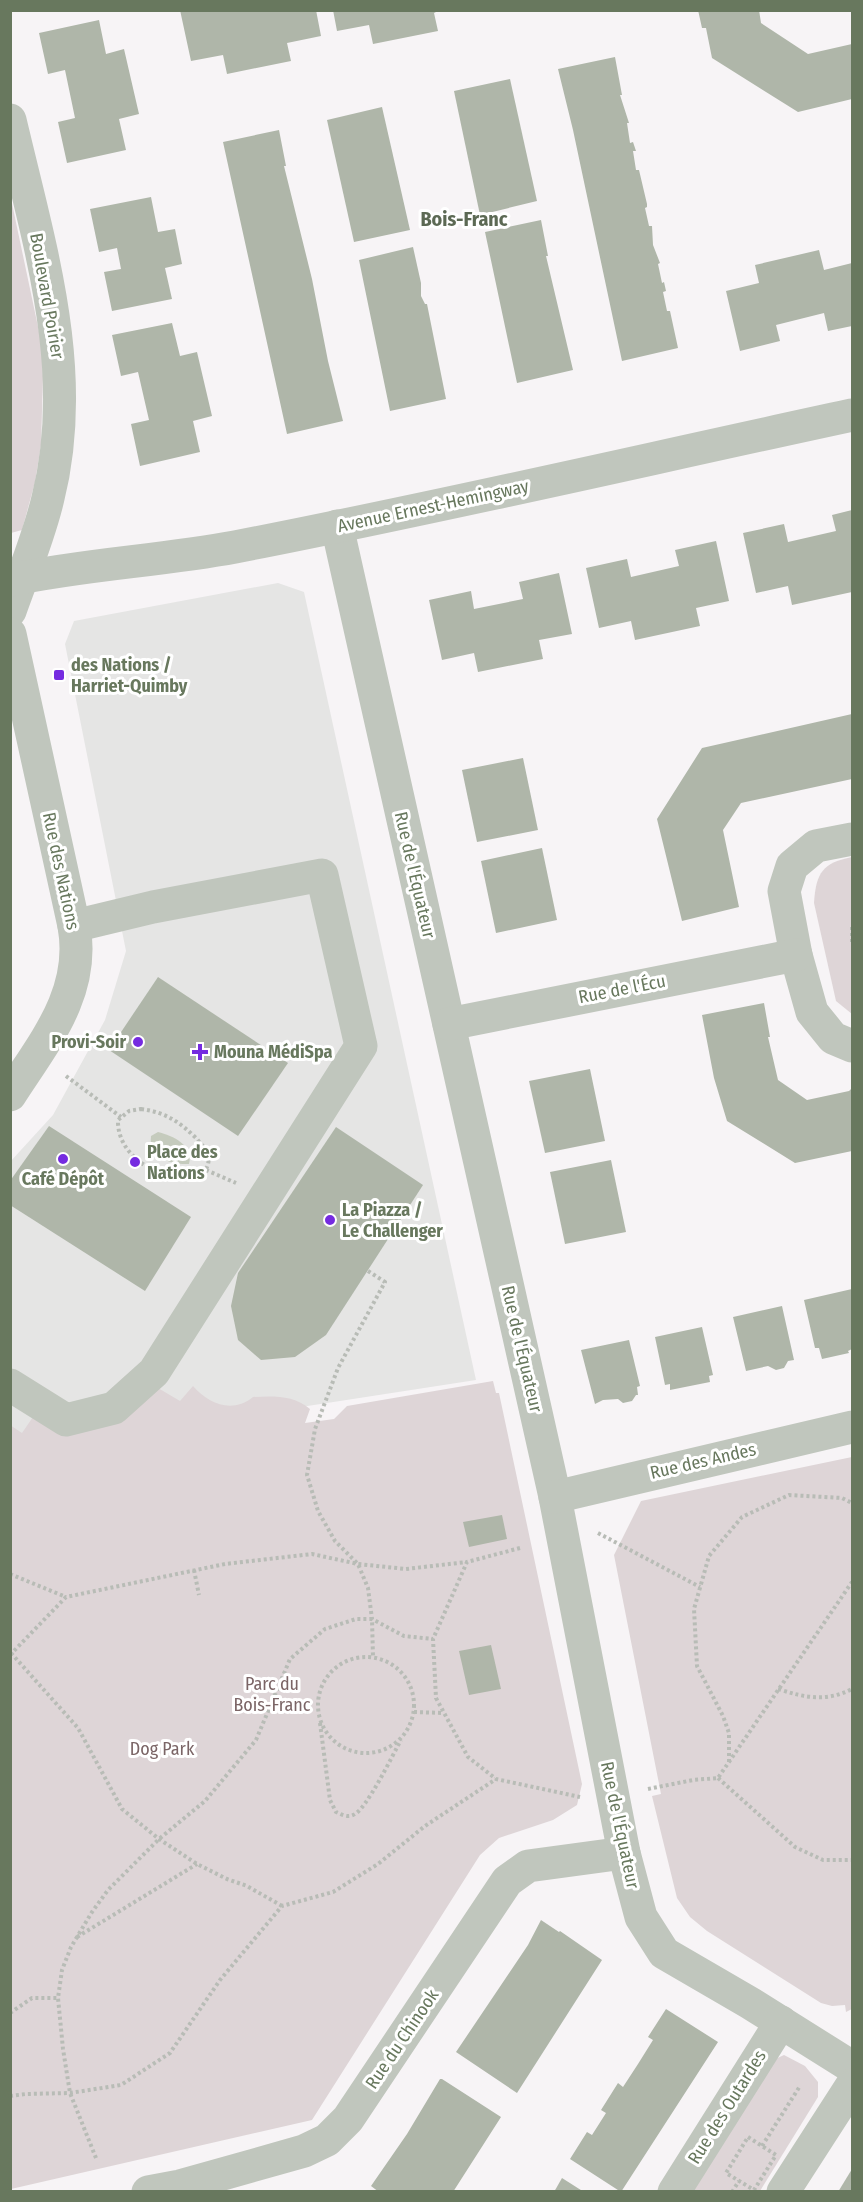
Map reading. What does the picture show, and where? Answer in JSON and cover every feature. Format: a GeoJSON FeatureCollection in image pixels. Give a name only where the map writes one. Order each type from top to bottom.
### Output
{"type":"FeatureCollection","features":[{"type":"Feature","properties":{"kind":"street","name":"Boulevard Poirier"},"geometry":{"type":"LineString","coordinates":[[10,120],[53,314],[60,387],[55,463],[48,498],[16,579],[10,611]]}},
{"type":"Feature","properties":{"kind":"street","name":"Avenue Ernest-Hemingway"},"geometry":{"type":"LineString","coordinates":[[16,579],[45,572],[188,555],[337,526],[852,415]]}},
{"type":"Feature","properties":{"kind":"street","name":"Rue de l'Équateur"},"geometry":{"type":"LineString","coordinates":[[337,526],[555,1497],[624,1853],[641,1917],[664,1953],[852,2067]]}},
{"type":"Feature","properties":{"kind":"street","name":"Rue des Nations"},"geometry":{"type":"LineString","coordinates":[[10,634],[74,926],[76,960],[70,992],[62,1010],[10,1095]]}},
{"type":"Feature","properties":{"kind":"street"},"geometry":{"type":"LineString","coordinates":[[852,839],[816,846],[792,866],[784,891],[796,955],[812,1012],[832,1038],[852,1046]]}},
{"type":"Feature","properties":{"kind":"street"},"geometry":{"type":"LineString","coordinates":[[10,1385],[66,1420],[114,1408],[154,1372],[361,1046],[322,875],[153,907],[74,926]]}},
{"type":"Feature","properties":{"kind":"street","name":"Rue de l'Écu"},"geometry":{"type":"LineString","coordinates":[[449,1024],[796,955]]}},
{"type":"Feature","properties":{"kind":"street","name":"Rue des Andes"},"geometry":{"type":"LineString","coordinates":[[555,1497],[852,1427]]}},
{"type":"Feature","properties":{"kind":"street","name":"Rue du Chinook"},"geometry":{"type":"LineString","coordinates":[[148,2192],[181,2189],[304,2151],[327,2140],[348,2119],[507,1881],[528,1866],[624,1853]]}},
{"type":"Feature","properties":{"kind":"street","name":"Rue des Outardes"},"geometry":{"type":"LineString","coordinates":[[674,2192],[781,2022]]}},
{"type":"Feature","properties":{"kind":"street"},"geometry":{"type":"LineString","coordinates":[[783,2192],[852,2085]]}},
{"type":"Feature","properties":{"kind":"path"},"geometry":{"type":"LineString","coordinates":[[852,927],[852,942]]}},
{"type":"Feature","properties":{"kind":"path"},"geometry":{"type":"LineString","coordinates":[[66,1076],[120,1117]]}},
{"type":"Feature","properties":{"kind":"path"},"geometry":{"type":"LineString","coordinates":[[141,1109],[154,1111],[175,1120],[192,1134],[208,1154],[206,1170],[193,1179],[166,1175],[149,1168],[135,1158],[123,1143],[118,1130],[120,1117],[129,1111],[141,1109]]}},
{"type":"Feature","properties":{"kind":"path"},"geometry":{"type":"LineString","coordinates":[[206,1170],[238,1184]]}},
{"type":"Feature","properties":{"kind":"path"},"geometry":{"type":"LineString","coordinates":[[368,1271],[385,1282],[338,1368],[315,1429],[307,1475],[318,1512],[335,1541],[358,1564],[368,1588],[373,1657]]}},
{"type":"Feature","properties":{"kind":"path"},"geometry":{"type":"LineString","coordinates":[[729,1762],[729,1733],[697,1666],[694,1609],[709,1556],[742,1517],[789,1496],[842,1498],[852,1503]]}},
{"type":"Feature","properties":{"kind":"path"},"geometry":{"type":"LineString","coordinates":[[597,1533],[700,1587]]}},
{"type":"Feature","properties":{"kind":"path"},"geometry":{"type":"LineString","coordinates":[[282,1906],[247,1886],[197,1864],[159,1839],[122,1809],[78,1728],[11,1653],[66,1597],[194,1570],[312,1554],[358,1564],[406,1569],[467,1562],[520,1548]]}},
{"type":"Feature","properties":{"kind":"path"},"geometry":{"type":"LineString","coordinates":[[467,1562],[433,1639],[436,1698],[468,1757],[496,1779],[582,1798]]}},
{"type":"Feature","properties":{"kind":"path"},"geometry":{"type":"LineString","coordinates":[[194,1570],[199,1595]]}},
{"type":"Feature","properties":{"kind":"path"},"geometry":{"type":"LineString","coordinates":[[10,1574],[66,1597]]}},
{"type":"Feature","properties":{"kind":"path"},"geometry":{"type":"LineString","coordinates":[[718,1778],[852,1582]]}},
{"type":"Feature","properties":{"kind":"path"},"geometry":{"type":"LineString","coordinates":[[96,2158],[70,2093],[58,1998],[62,1970],[76,1938],[92,1912],[108,1890],[159,1839],[205,1801],[256,1740],[290,1659],[325,1629],[356,1619],[372,1619],[404,1636],[433,1639]]}},
{"type":"Feature","properties":{"kind":"path"},"geometry":{"type":"LineString","coordinates":[[373,1657],[393,1665],[401,1672],[412,1690],[414,1712],[365,1805],[355,1815],[348,1816],[336,1812],[330,1800],[319,1715],[319,1692],[330,1672],[350,1660],[373,1657]]}},
{"type":"Feature","properties":{"kind":"path"},"geometry":{"type":"LineString","coordinates":[[778,1689],[803,1698],[839,1695],[852,1689]]}},
{"type":"Feature","properties":{"kind":"path"},"geometry":{"type":"LineString","coordinates":[[414,1712],[444,1713]]}},
{"type":"Feature","properties":{"kind":"path"},"geometry":{"type":"LineString","coordinates":[[319,1715],[323,1726],[337,1744],[359,1752],[371,1753],[391,1746],[406,1731]]}},
{"type":"Feature","properties":{"kind":"path"},"geometry":{"type":"LineString","coordinates":[[648,1789],[693,1780],[718,1778],[795,1847],[823,1860],[852,1860]]}},
{"type":"Feature","properties":{"kind":"path"},"geometry":{"type":"LineString","coordinates":[[10,2096],[70,2093],[121,2085],[170,2053],[220,1980],[282,1906],[333,1892],[378,1864],[425,1826],[496,1779]]}},
{"type":"Feature","properties":{"kind":"path"},"geometry":{"type":"LineString","coordinates":[[76,1938],[197,1864]]}},
{"type":"Feature","properties":{"kind":"path"},"geometry":{"type":"LineString","coordinates":[[10,2013],[32,1998],[58,1998]]}},
{"type":"Feature","properties":{"kind":"path"},"geometry":{"type":"LineString","coordinates":[[762,2146],[800,2086]]}},
{"type":"Feature","properties":{"kind":"path"},"geometry":{"type":"LineString","coordinates":[[748,2137],[776,2156],[754,2190],[739,2181],[726,2173],[748,2137]]}},
{"type":"Feature","properties":{"kind":"path"},"geometry":{"type":"LineString","coordinates":[[732,2192],[739,2181]]}},
{"type":"Feature","properties":{"kind":"shaded area"},"geometry":{"type":"Polygon","coordinates":[[[278,583],[304,592],[476,1380],[11,1452],[10,1162],[53,1115],[105,1020],[126,951],[65,644],[74,621],[278,583]]]}},
{"type":"Feature","properties":{"kind":"shaded area"},"geometry":{"type":"Polygon","coordinates":[[[158,1132],[181,1142],[190,1157],[189,1164],[175,1163],[157,1155],[151,1144],[151,1136],[158,1132]]]}},
{"type":"Feature","properties":{"kind":"green space"},"geometry":{"type":"Polygon","coordinates":[[[10,194],[41,341],[43,376],[41,445],[35,482],[22,530],[11,533],[10,194]]]}},
{"type":"Feature","properties":{"kind":"green space"},"geometry":{"type":"Polygon","coordinates":[[[852,857],[852,1014],[836,1001],[814,903],[819,876],[823,871],[834,862],[852,857]]]}},
{"type":"Feature","properties":{"kind":"green space","name":"Parc du Bois-Franc"},"geometry":{"type":"Polygon","coordinates":[[[493,1381],[496,1393],[499,1393],[582,1784],[577,1805],[553,1820],[499,1838],[480,1855],[312,2120],[11,2189],[10,1425],[22,1433],[35,1414],[158,1388],[180,1401],[193,1386],[206,1398],[221,1405],[237,1405],[253,1397],[276,1397],[297,1401],[310,1409],[305,1423],[334,1419],[347,1406],[493,1381]]]}},
{"type":"Feature","properties":{"kind":"green space"},"geometry":{"type":"Polygon","coordinates":[[[852,1457],[852,2009],[846,2012],[845,2005],[832,2006],[821,2003],[707,1931],[690,1917],[677,1898],[652,1796],[661,1794],[614,1555],[641,1501],[852,1457]]]}},
{"type":"Feature","properties":{"kind":"green space"},"geometry":{"type":"Polygon","coordinates":[[[784,2055],[805,2066],[818,2082],[818,2097],[760,2191],[691,2192],[771,2061],[784,2055]]]}},
{"type":"Feature","properties":{"kind":"building"},"geometry":{"type":"Polygon","coordinates":[[[180,10],[316,10],[321,36],[287,43],[291,61],[227,74],[223,55],[191,61],[180,10]]]}},
{"type":"Feature","properties":{"kind":"building"},"geometry":{"type":"Polygon","coordinates":[[[333,10],[440,10],[434,13],[438,31],[373,44],[369,25],[337,31],[333,10]]]}},
{"type":"Feature","properties":{"kind":"building"},"geometry":{"type":"Polygon","coordinates":[[[698,10],[759,10],[761,23],[808,54],[852,44],[852,99],[798,112],[712,58],[706,28],[702,28],[698,10]]]}},
{"type":"Feature","properties":{"kind":"building"},"geometry":{"type":"Polygon","coordinates":[[[99,20],[106,54],[124,49],[139,114],[119,119],[126,150],[67,163],[58,122],[75,118],[65,70],[48,74],[39,33],[99,20]]]}},
{"type":"Feature","properties":{"kind":"building"},"geometry":{"type":"Polygon","coordinates":[[[615,57],[622,95],[620,95],[629,123],[627,123],[630,143],[633,142],[636,151],[633,151],[636,170],[639,170],[647,204],[645,208],[649,226],[652,226],[653,245],[660,263],[658,264],[662,283],[664,282],[666,291],[663,292],[667,311],[670,311],[678,348],[622,361],[558,69],[615,57]]]}},
{"type":"Feature","properties":{"kind":"building"},"geometry":{"type":"Polygon","coordinates":[[[510,79],[537,201],[480,215],[454,91],[510,79]]]}},
{"type":"Feature","properties":{"kind":"building"},"geometry":{"type":"Polygon","coordinates":[[[382,107],[410,230],[354,242],[327,120],[382,107]]]}},
{"type":"Feature","properties":{"kind":"building"},"geometry":{"type":"Polygon","coordinates":[[[279,130],[286,166],[284,166],[312,279],[328,361],[343,421],[287,434],[223,142],[279,130]]]}},
{"type":"Feature","properties":{"kind":"building"},"geometry":{"type":"Polygon","coordinates":[[[151,197],[158,232],[175,229],[182,264],[165,268],[172,299],[112,311],[104,272],[121,269],[117,248],[99,252],[90,209],[151,197]]]}},
{"type":"Feature","properties":{"kind":"building"},"geometry":{"type":"Polygon","coordinates":[[[541,220],[548,256],[546,256],[573,370],[517,383],[485,232],[541,220]]]}},
{"type":"Feature","properties":{"kind":"building"},"geometry":{"type":"Polygon","coordinates":[[[413,247],[421,283],[421,296],[427,304],[446,399],[390,411],[359,260],[413,247]]]}},
{"type":"Feature","properties":{"kind":"building"},"geometry":{"type":"Polygon","coordinates":[[[819,250],[824,270],[852,263],[852,326],[828,331],[824,313],[776,325],[780,341],[740,351],[726,291],[759,283],[755,265],[819,250]]]}},
{"type":"Feature","properties":{"kind":"building"},"geometry":{"type":"Polygon","coordinates":[[[172,323],[180,356],[197,352],[212,416],[193,421],[200,452],[140,466],[131,424],[149,420],[138,372],[121,376],[112,335],[172,323]]]}},
{"type":"Feature","properties":{"kind":"building"},"geometry":{"type":"Polygon","coordinates":[[[852,510],[852,592],[792,605],[788,586],[756,593],[743,533],[784,524],[788,542],[836,531],[832,515],[852,510]]]}},
{"type":"Feature","properties":{"kind":"building"},"geometry":{"type":"Polygon","coordinates":[[[716,541],[729,601],[696,608],[700,626],[635,640],[631,621],[599,628],[586,568],[627,559],[631,577],[679,566],[675,550],[716,541]]]}},
{"type":"Feature","properties":{"kind":"building"},"geometry":{"type":"Polygon","coordinates":[[[559,573],[572,634],[539,640],[543,659],[478,672],[474,653],[442,660],[429,600],[471,591],[474,609],[523,599],[519,582],[559,573]]]}},
{"type":"Feature","properties":{"kind":"building"},"geometry":{"type":"Polygon","coordinates":[[[852,714],[852,779],[741,803],[723,830],[739,907],[682,921],[657,819],[702,748],[852,714]]]}},
{"type":"Feature","properties":{"kind":"building"},"geometry":{"type":"Polygon","coordinates":[[[523,758],[538,830],[477,842],[462,770],[523,758]]]}},
{"type":"Feature","properties":{"kind":"building"},"geometry":{"type":"Polygon","coordinates":[[[542,848],[557,920],[496,933],[481,861],[542,848]]]}},
{"type":"Feature","properties":{"kind":"building"},"geometry":{"type":"Polygon","coordinates":[[[158,977],[288,1063],[238,1136],[109,1050],[158,977]]]}},
{"type":"Feature","properties":{"kind":"building"},"geometry":{"type":"Polygon","coordinates":[[[764,1003],[770,1037],[768,1037],[778,1080],[807,1100],[849,1091],[852,1088],[852,1151],[795,1163],[727,1121],[714,1078],[702,1015],[764,1003]]]}},
{"type":"Feature","properties":{"kind":"building"},"geometry":{"type":"Polygon","coordinates":[[[590,1069],[605,1141],[545,1153],[529,1081],[590,1069]]]}},
{"type":"Feature","properties":{"kind":"building"},"geometry":{"type":"Polygon","coordinates":[[[49,1126],[191,1217],[145,1291],[10,1205],[10,1181],[49,1126]]]}},
{"type":"Feature","properties":{"kind":"building"},"geometry":{"type":"Polygon","coordinates":[[[336,1127],[423,1185],[326,1335],[295,1357],[261,1360],[238,1340],[231,1306],[238,1273],[336,1127]]]}},
{"type":"Feature","properties":{"kind":"building"},"geometry":{"type":"Polygon","coordinates":[[[611,1160],[626,1232],[565,1244],[550,1172],[611,1160]]]}},
{"type":"Feature","properties":{"kind":"building"},"geometry":{"type":"Polygon","coordinates":[[[852,1289],[852,1349],[848,1351],[849,1353],[822,1359],[819,1348],[815,1348],[804,1300],[852,1289]]]}},
{"type":"Feature","properties":{"kind":"building"},"geometry":{"type":"Polygon","coordinates":[[[782,1306],[794,1360],[788,1361],[784,1368],[776,1370],[768,1366],[746,1371],[733,1317],[782,1306]]]}},
{"type":"Feature","properties":{"kind":"building"},"geometry":{"type":"Polygon","coordinates":[[[702,1327],[713,1375],[709,1376],[710,1382],[670,1390],[670,1384],[665,1385],[655,1337],[702,1327]]]}},
{"type":"Feature","properties":{"kind":"building"},"geometry":{"type":"Polygon","coordinates":[[[629,1340],[640,1386],[637,1387],[638,1395],[632,1401],[623,1403],[618,1399],[603,1400],[595,1404],[581,1350],[629,1340]]]}},
{"type":"Feature","properties":{"kind":"building"},"geometry":{"type":"Polygon","coordinates":[[[502,1515],[507,1539],[469,1547],[463,1522],[502,1515]]]}},
{"type":"Feature","properties":{"kind":"building"},"geometry":{"type":"Polygon","coordinates":[[[491,1645],[501,1689],[469,1695],[459,1651],[491,1645]]]}},
{"type":"Feature","properties":{"kind":"building"},"geometry":{"type":"Polygon","coordinates":[[[541,1920],[602,1960],[517,2093],[456,2052],[528,1945],[541,1920]]]}},
{"type":"Feature","properties":{"kind":"building"},"geometry":{"type":"Polygon","coordinates":[[[666,2009],[718,2042],[621,2192],[570,2159],[587,2132],[592,2135],[606,2113],[601,2110],[618,2083],[623,2087],[638,2064],[653,2040],[648,2037],[666,2009]]]}},
{"type":"Feature","properties":{"kind":"building"},"geometry":{"type":"Polygon","coordinates":[[[440,2079],[501,2117],[453,2192],[379,2192],[371,2186],[407,2134],[440,2079]]]}},
{"type":"Feature","properties":{"kind":"building"},"geometry":{"type":"Polygon","coordinates":[[[852,2169],[852,2192],[838,2192],[852,2169]]]}},
{"type":"Feature","properties":{"kind":"building"},"geometry":{"type":"Polygon","coordinates":[[[562,2178],[584,2192],[554,2192],[562,2178]]]}},
{"type":"Feature","properties":{"kind":"place","name":"des Nations / Harriet-Quimby"},"geometry":{"type":"Point","coordinates":[59,675]}},
{"type":"Feature","properties":{"kind":"place","name":"Provi-Soir"},"geometry":{"type":"Point","coordinates":[138,1042]}},
{"type":"Feature","properties":{"kind":"place","name":"Mouna MédiSpa"},"geometry":{"type":"Point","coordinates":[200,1052]}},
{"type":"Feature","properties":{"kind":"place","name":"Café Dépôt"},"geometry":{"type":"Point","coordinates":[63,1159]}},
{"type":"Feature","properties":{"kind":"place","name":"Place des Nations"},"geometry":{"type":"Point","coordinates":[135,1162]}},
{"type":"Feature","properties":{"kind":"place","name":"La Piazza / Le Challenger"},"geometry":{"type":"Point","coordinates":[330,1220]}},
{"type":"Feature","properties":{"kind":"district","name":"Bois-Franc"},"geometry":{"type":"Point","coordinates":[464,219]}},
{"type":"Feature","properties":{"kind":"park label","name":"Dog Park"},"geometry":{"type":"Point","coordinates":[162,1749]}}]}
